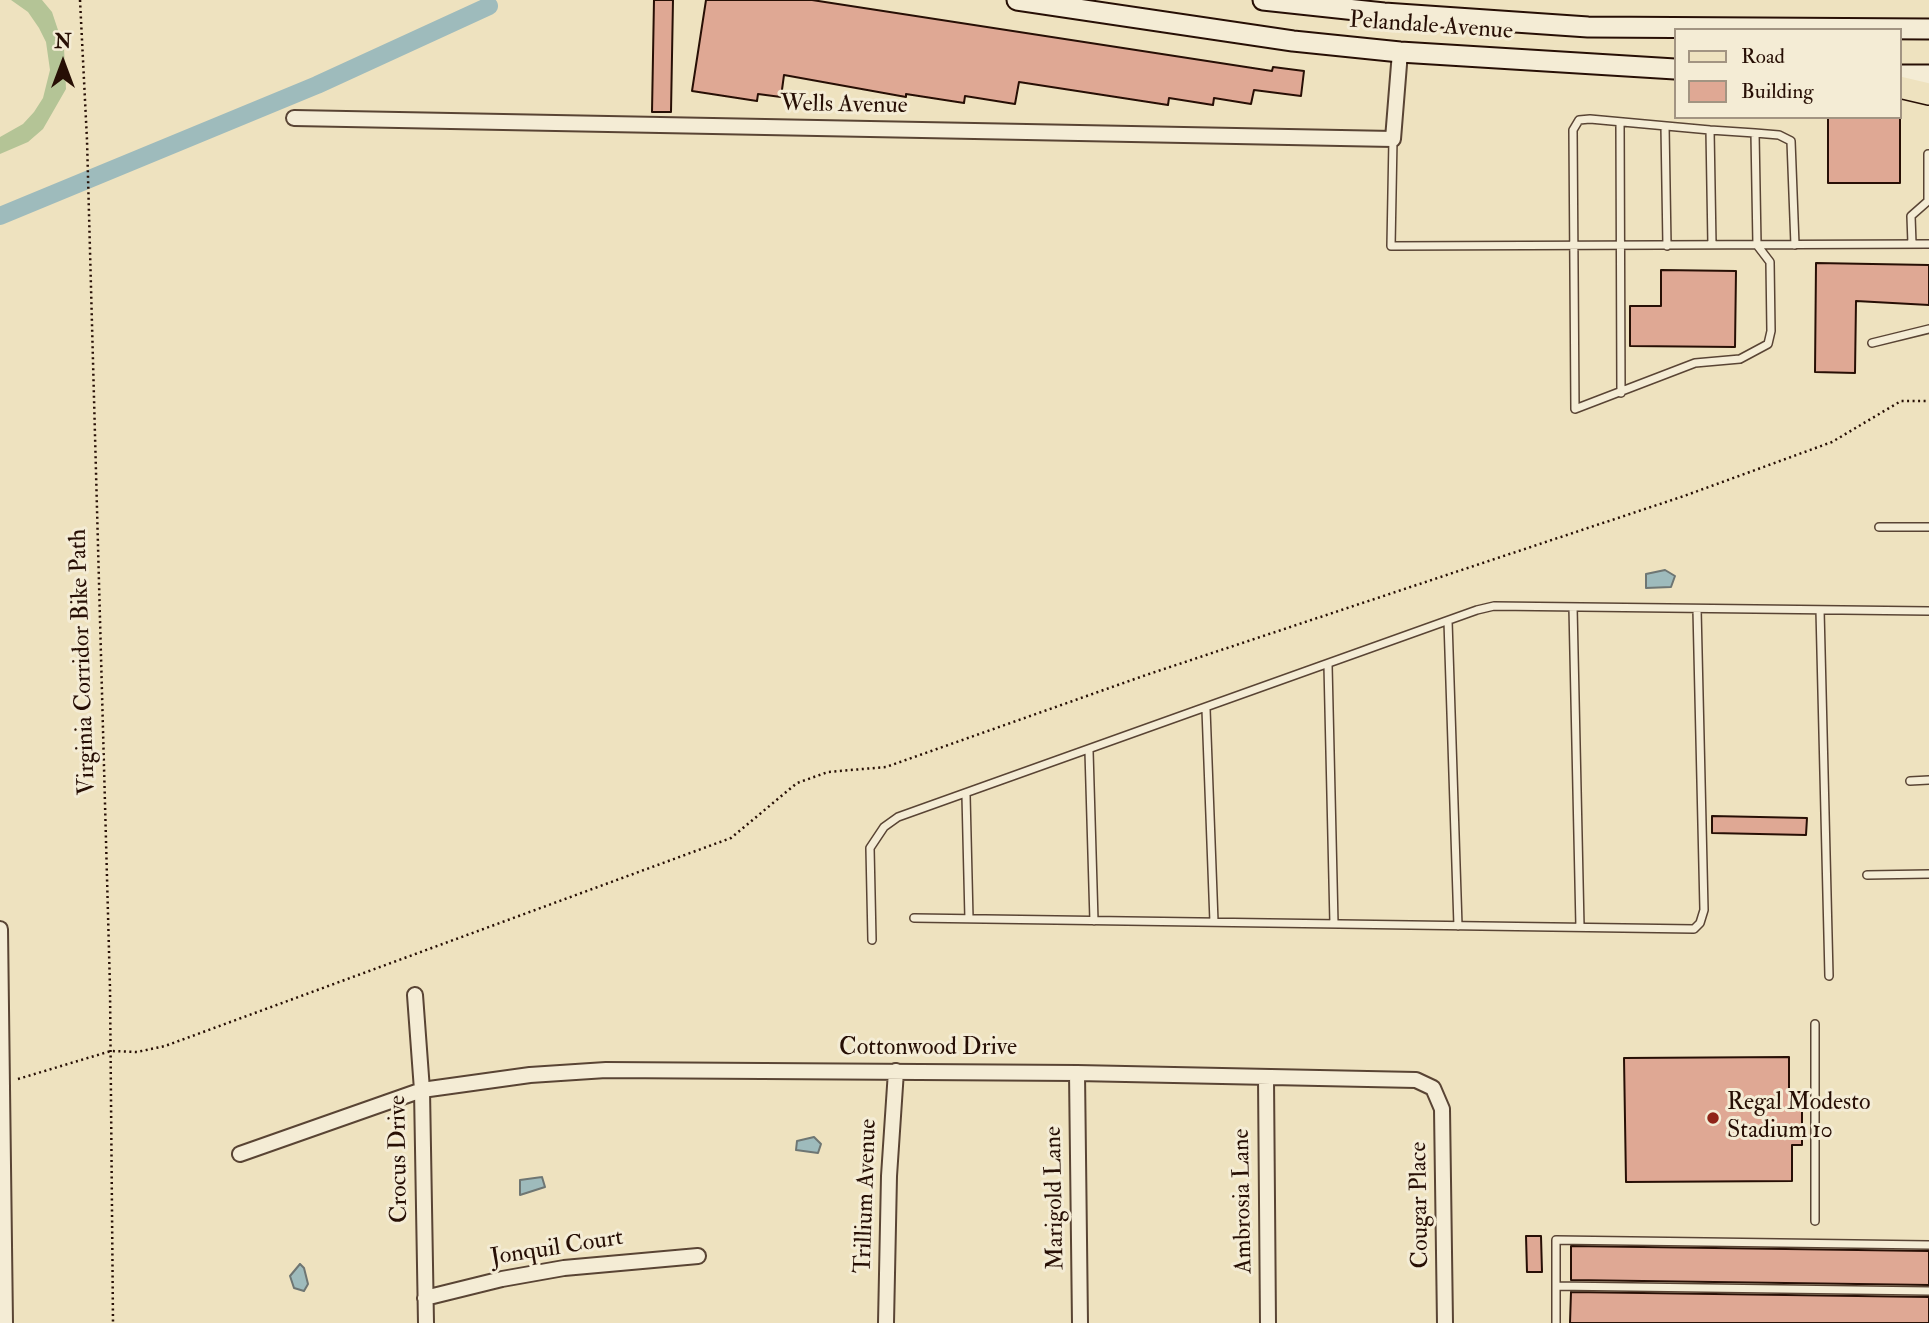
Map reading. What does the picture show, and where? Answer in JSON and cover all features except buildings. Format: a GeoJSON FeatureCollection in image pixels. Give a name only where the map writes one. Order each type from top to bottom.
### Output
{"type":"FeatureCollection","features":[{"type":"Feature","properties":{"kind":"main road","name":"Pelandale Avenue"},"geometry":{"type":"LineString","coordinates":[[1017,0],[1180,26],[1400,52],[1674,69]]}},
{"type":"Feature","properties":{"kind":"main road","name":"Pelandale Avenue"},"geometry":{"type":"LineString","coordinates":[[1263,0],[1384,6],[1588,27],[1758,28]]}},
{"type":"Feature","properties":{"kind":"main road","name":"Pelandale Avenue"},"geometry":{"type":"LineString","coordinates":[[1901,29],[1929,29]]}},
{"type":"Feature","properties":{"kind":"main road"},"geometry":{"type":"LineString","coordinates":[[1901,75],[1929,75]]}},
{"type":"Feature","properties":{"kind":"main road"},"geometry":{"type":"LineString","coordinates":[[1901,87],[1929,94]]}},
{"type":"Feature","properties":{"kind":"street"},"geometry":{"type":"LineString","coordinates":[[1392,139],[1400,52]]}},
{"type":"Feature","properties":{"kind":"street","name":"Wells Avenue"},"geometry":{"type":"LineString","coordinates":[[294,118],[1392,139]]}},
{"type":"Feature","properties":{"kind":"street"},"geometry":{"type":"LineString","coordinates":[[0,929],[2,1265],[5,1323]]}},
{"type":"Feature","properties":{"kind":"street","name":"Crocus Drive"},"geometry":{"type":"LineString","coordinates":[[415,995],[422,1090],[426,1323]]}},
{"type":"Feature","properties":{"kind":"street","name":"Cottonwood Drive"},"geometry":{"type":"LineString","coordinates":[[240,1154],[422,1090],[530,1075],[606,1070],[1077,1073],[1416,1080],[1433,1088]]}},
{"type":"Feature","properties":{"kind":"street","name":"Trillium Avenue"},"geometry":{"type":"LineString","coordinates":[[886,1323],[889,1175],[896,1072]]}},
{"type":"Feature","properties":{"kind":"street","name":"Marigold Lane"},"geometry":{"type":"LineString","coordinates":[[1077,1073],[1080,1323]]}},
{"type":"Feature","properties":{"kind":"street","name":"Ambrosia Lane"},"geometry":{"type":"LineString","coordinates":[[1266,1078],[1268,1323]]}},
{"type":"Feature","properties":{"kind":"street","name":"Cougar Place"},"geometry":{"type":"LineString","coordinates":[[1433,1088],[1442,1109],[1445,1323]]}},
{"type":"Feature","properties":{"kind":"street","name":"Jonquil Court"},"geometry":{"type":"LineString","coordinates":[[425,1298],[502,1279],[564,1268],[698,1256]]}},
{"type":"Feature","properties":{"kind":"lane"},"geometry":{"type":"LineString","coordinates":[[1755,133],[1757,245],[1770,262],[1771,331],[1768,344],[1740,359],[1695,363],[1575,409],[1573,131],[1579,120],[1620,122],[1710,130],[1755,133],[1779,135],[1791,141],[1795,245]]}},
{"type":"Feature","properties":{"kind":"lane"},"geometry":{"type":"LineString","coordinates":[[1620,122],[1621,393]]}},
{"type":"Feature","properties":{"kind":"lane"},"geometry":{"type":"LineString","coordinates":[[1665,126],[1667,246]]}},
{"type":"Feature","properties":{"kind":"lane"},"geometry":{"type":"LineString","coordinates":[[1710,130],[1712,246]]}},
{"type":"Feature","properties":{"kind":"lane"},"geometry":{"type":"LineString","coordinates":[[1392,139],[1391,246],[1929,244]]}},
{"type":"Feature","properties":{"kind":"lane"},"geometry":{"type":"LineString","coordinates":[[1912,244],[1911,216],[1928,201],[1928,154]]}},
{"type":"Feature","properties":{"kind":"lane"},"geometry":{"type":"LineString","coordinates":[[1872,343],[1929,328]]}},
{"type":"Feature","properties":{"kind":"lane"},"geometry":{"type":"LineString","coordinates":[[1879,527],[1929,527]]}},
{"type":"Feature","properties":{"kind":"lane"},"geometry":{"type":"LineString","coordinates":[[872,940],[870,848],[878,833],[912,811],[966,795],[1494,606],[1929,611]]}},
{"type":"Feature","properties":{"kind":"lane"},"geometry":{"type":"LineString","coordinates":[[1573,607],[1580,927]]}},
{"type":"Feature","properties":{"kind":"lane"},"geometry":{"type":"LineString","coordinates":[[914,918],[1694,929],[1700,923],[1704,910],[1697,609]]}},
{"type":"Feature","properties":{"kind":"lane"},"geometry":{"type":"LineString","coordinates":[[1820,610],[1829,976]]}},
{"type":"Feature","properties":{"kind":"lane"},"geometry":{"type":"LineString","coordinates":[[1448,621],[1458,926]]}},
{"type":"Feature","properties":{"kind":"lane"},"geometry":{"type":"LineString","coordinates":[[1328,664],[1334,924]]}},
{"type":"Feature","properties":{"kind":"lane"},"geometry":{"type":"LineString","coordinates":[[1206,709],[1214,922]]}},
{"type":"Feature","properties":{"kind":"lane"},"geometry":{"type":"LineString","coordinates":[[1089,751],[1094,921]]}},
{"type":"Feature","properties":{"kind":"lane"},"geometry":{"type":"LineString","coordinates":[[1910,780],[1929,780]]}},
{"type":"Feature","properties":{"kind":"lane"},"geometry":{"type":"LineString","coordinates":[[966,795],[969,919]]}},
{"type":"Feature","properties":{"kind":"lane"},"geometry":{"type":"LineString","coordinates":[[1867,875],[1929,874]]}},
{"type":"Feature","properties":{"kind":"lane"},"geometry":{"type":"LineString","coordinates":[[1815,1024],[1815,1221]]}},
{"type":"Feature","properties":{"kind":"lane"},"geometry":{"type":"LineString","coordinates":[[1556,1323],[1556,1240],[1929,1244]]}},
{"type":"Feature","properties":{"kind":"lane"},"geometry":{"type":"LineString","coordinates":[[1556,1286],[1929,1291]]}},
{"type":"Feature","properties":{"kind":"path","name":"Virginia Corridor Bike Path"},"geometry":{"type":"LineString","coordinates":[[80,0],[88,140],[111,1051],[113,1323]]}},
{"type":"Feature","properties":{"kind":"path"},"geometry":{"type":"LineString","coordinates":[[2,1085],[111,1051],[137,1052],[165,1046],[731,838],[797,783],[828,772],[887,767],[1146,675],[1684,496],[1832,442],[1901,401],[1929,401]]}},
{"type":"Feature","properties":{"kind":"green space"},"geometry":{"type":"Polygon","coordinates":[[[11,0],[42,0],[52,12],[64,48],[66,89],[43,129],[28,142],[0,154],[0,137],[23,124],[34,112],[43,98],[50,70],[46,42],[39,28],[28,12],[11,0]]]}},
{"type":"Feature","properties":{"kind":"water"},"geometry":{"type":"Polygon","coordinates":[[[1665,570],[1675,576],[1671,587],[1646,588],[1646,574],[1665,570]]]}},
{"type":"Feature","properties":{"kind":"water"},"geometry":{"type":"Polygon","coordinates":[[[814,1137],[821,1144],[818,1153],[796,1150],[797,1141],[814,1137]]]}},
{"type":"Feature","properties":{"kind":"water"},"geometry":{"type":"Polygon","coordinates":[[[542,1177],[545,1187],[520,1195],[520,1180],[542,1177]]]}},
{"type":"Feature","properties":{"kind":"water"},"geometry":{"type":"Polygon","coordinates":[[[300,1264],[304,1268],[308,1284],[304,1291],[294,1288],[290,1276],[300,1264]]]}},
{"type":"Feature","properties":{"kind":"waterway"},"geometry":{"type":"LineString","coordinates":[[0,216],[317,85],[489,6]]}},
{"type":"Feature","properties":{"kind":"place","name":"Regal Modesto Stadium 10"},"geometry":{"type":"Point","coordinates":[1713,1118]}}]}
